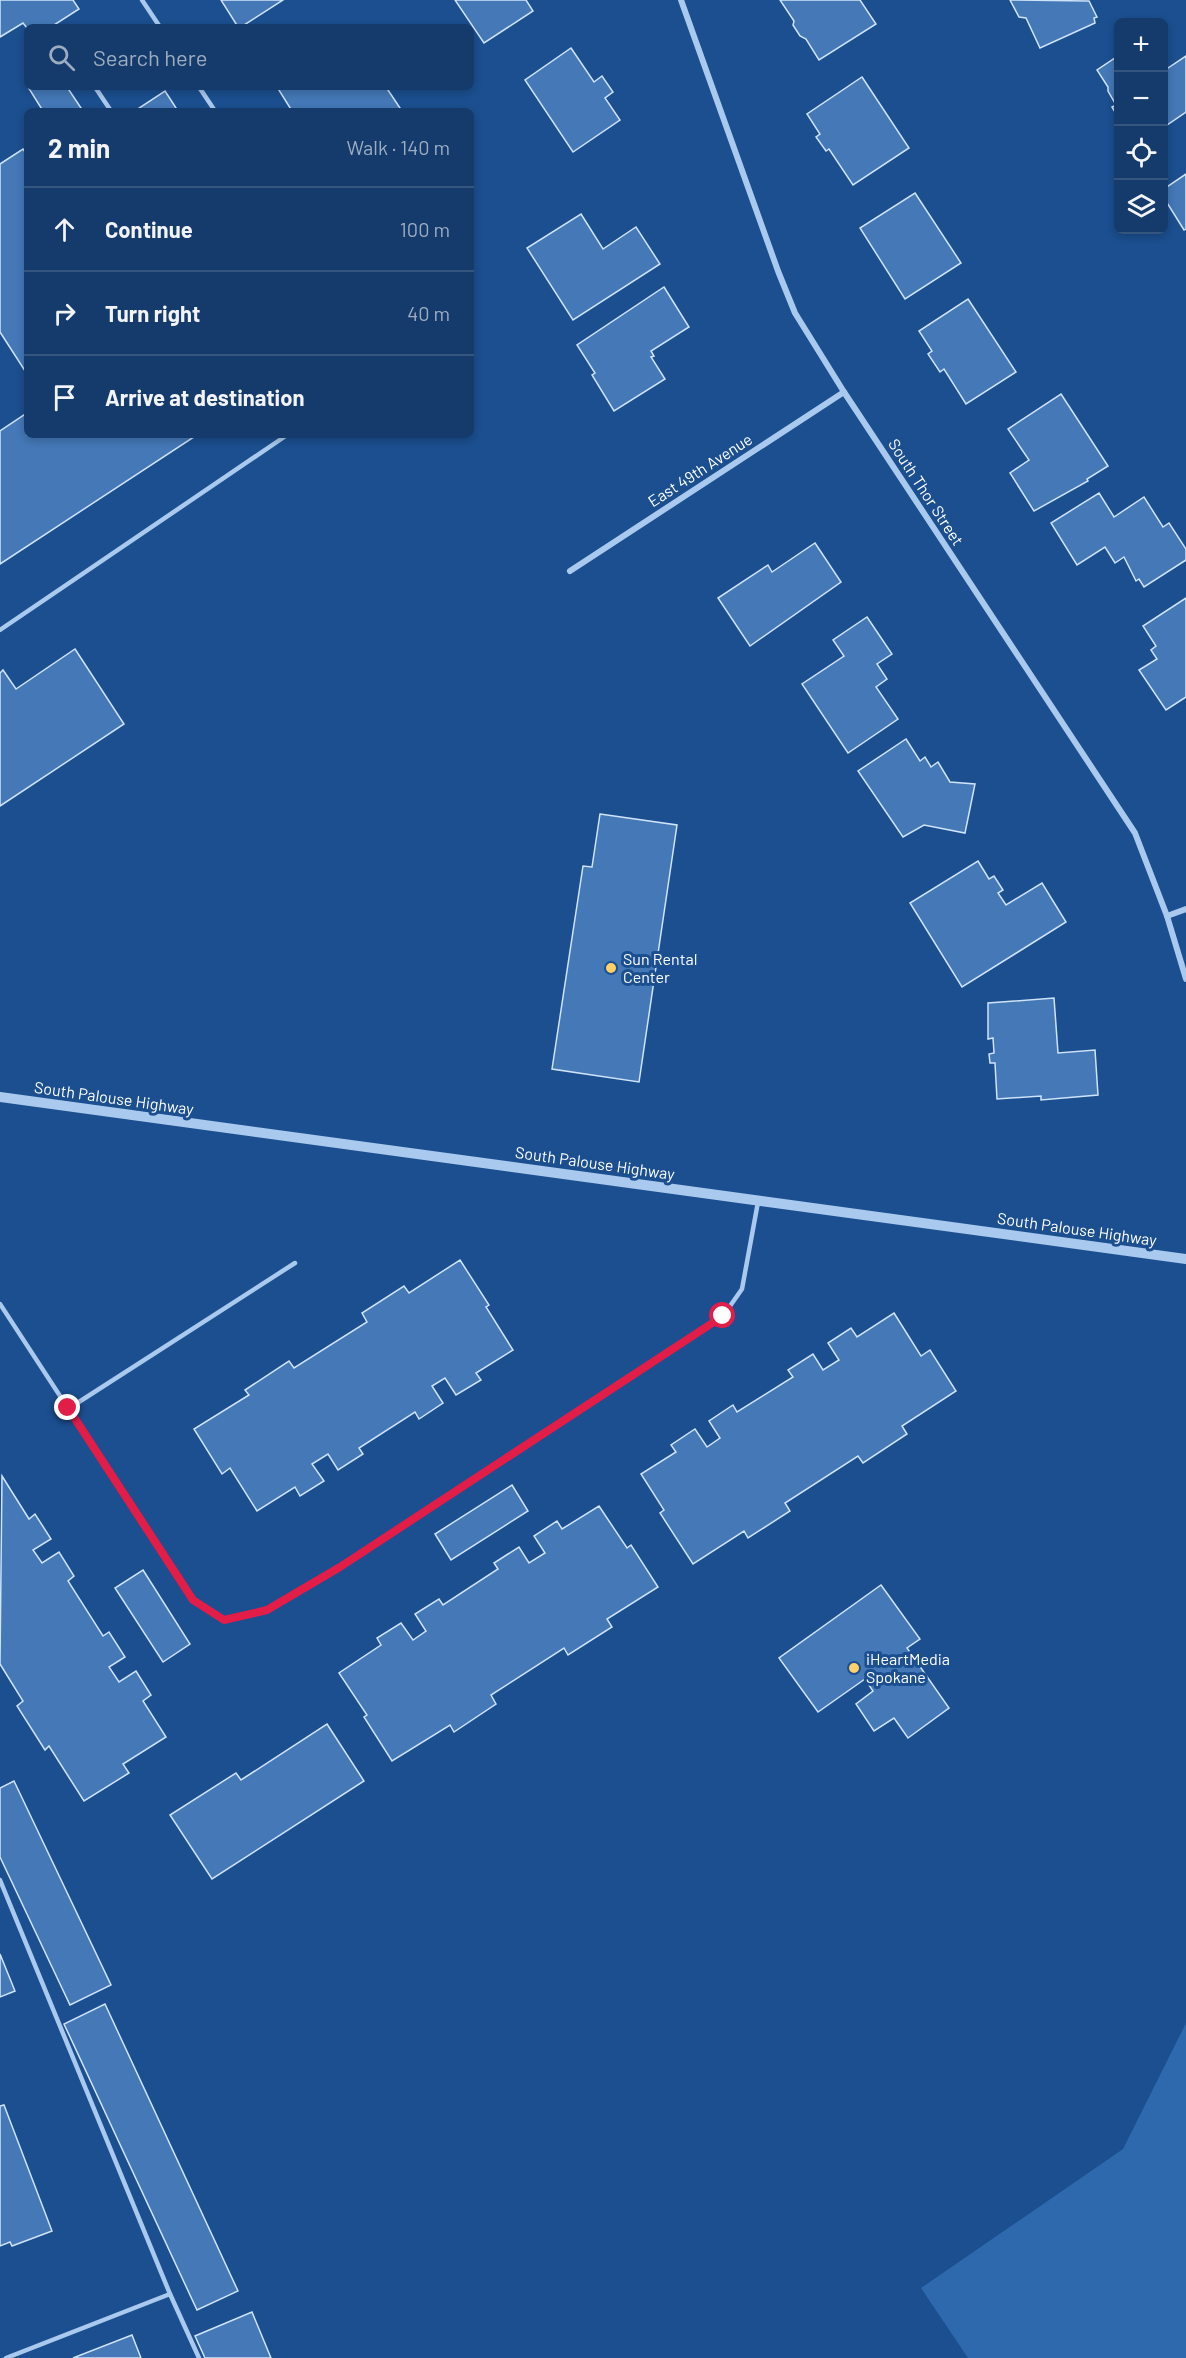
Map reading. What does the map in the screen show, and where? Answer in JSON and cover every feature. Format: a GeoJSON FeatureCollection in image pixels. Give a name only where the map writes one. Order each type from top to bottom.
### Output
{"type":"FeatureCollection","features":[{"type":"Feature","properties":{"kind":"street","name":"South Thor Street"},"geometry":{"type":"LineString","coordinates":[[681,0],[778,272],[795,313],[844,392],[1136,833],[1167,916],[1186,979]]}},
{"type":"Feature","properties":{"kind":"street","name":"East 49th Avenue"},"geometry":{"type":"LineString","coordinates":[[570,571],[844,392]]}},
{"type":"Feature","properties":{"kind":"street"},"geometry":{"type":"LineString","coordinates":[[1167,916],[1186,909]]}},
{"type":"Feature","properties":{"kind":"street","name":"South Palouse Highway"},"geometry":{"type":"LineString","coordinates":[[0,1097],[1186,1259]]}},
{"type":"Feature","properties":{"kind":"lane"},"geometry":{"type":"LineString","coordinates":[[142,0],[158,24]]}},
{"type":"Feature","properties":{"kind":"lane"},"geometry":{"type":"LineString","coordinates":[[97,90],[109,108]]}},
{"type":"Feature","properties":{"kind":"lane"},"geometry":{"type":"LineString","coordinates":[[201,90],[213,108]]}},
{"type":"Feature","properties":{"kind":"lane"},"geometry":{"type":"LineString","coordinates":[[0,630],[283,438]]}},
{"type":"Feature","properties":{"kind":"lane"},"geometry":{"type":"LineString","coordinates":[[0,1304],[193,1600],[224,1620],[267,1610],[340,1567],[723,1316],[742,1289],[758,1201]]}},
{"type":"Feature","properties":{"kind":"lane"},"geometry":{"type":"LineString","coordinates":[[68,1408],[295,1263]]}},
{"type":"Feature","properties":{"kind":"lane"},"geometry":{"type":"LineString","coordinates":[[0,1880],[170,2294],[199,2358]]}},
{"type":"Feature","properties":{"kind":"lane"},"geometry":{"type":"LineString","coordinates":[[6,2358],[170,2294]]}},
{"type":"Feature","properties":{"kind":"shaded area"},"geometry":{"type":"Polygon","coordinates":[[[1186,2023],[1186,2358],[968,2358],[921,2288],[1123,2149],[1186,2023]]]}},
{"type":"Feature","properties":{"kind":"building"},"geometry":{"type":"Polygon","coordinates":[[[0,0],[73,0],[79,9],[56,24],[23,23],[0,37],[0,0]]]}},
{"type":"Feature","properties":{"kind":"building"},"geometry":{"type":"Polygon","coordinates":[[[221,0],[283,0],[246,24],[236,24],[221,0]]]}},
{"type":"Feature","properties":{"kind":"building"},"geometry":{"type":"Polygon","coordinates":[[[455,0],[526,0],[533,11],[484,43],[474,28],[474,24],[471,24],[455,0]]]}},
{"type":"Feature","properties":{"kind":"building"},"geometry":{"type":"Polygon","coordinates":[[[780,0],[860,0],[876,24],[819,60],[806,39],[800,36],[793,25],[794,21],[780,0]]]}},
{"type":"Feature","properties":{"kind":"building"},"geometry":{"type":"Polygon","coordinates":[[[1010,0],[1089,1],[1097,17],[1094,18],[1095,23],[1040,48],[1026,18],[1019,17],[1010,0]]]}},
{"type":"Feature","properties":{"kind":"building"},"geometry":{"type":"Polygon","coordinates":[[[571,48],[594,82],[602,76],[613,92],[605,98],[620,120],[573,152],[525,80],[571,48]]]}},
{"type":"Feature","properties":{"kind":"building"},"geometry":{"type":"Polygon","coordinates":[[[1186,56],[1186,112],[1168,124],[1168,72],[1168,68],[1186,56]]]}},
{"type":"Feature","properties":{"kind":"building"},"geometry":{"type":"Polygon","coordinates":[[[1114,59],[1114,102],[1108,87],[1097,70],[1114,59]]]}},
{"type":"Feature","properties":{"kind":"building"},"geometry":{"type":"Polygon","coordinates":[[[862,77],[909,148],[853,185],[829,149],[826,151],[816,137],[820,134],[807,114],[862,77]]]}},
{"type":"Feature","properties":{"kind":"building"},"geometry":{"type":"Polygon","coordinates":[[[30,90],[69,90],[81,108],[41,108],[30,90]]]}},
{"type":"Feature","properties":{"kind":"building"},"geometry":{"type":"Polygon","coordinates":[[[279,90],[388,90],[400,108],[290,108],[279,90]]]}},
{"type":"Feature","properties":{"kind":"building"},"geometry":{"type":"Polygon","coordinates":[[[165,91],[176,108],[139,108],[165,91]]]}},
{"type":"Feature","properties":{"kind":"building"},"geometry":{"type":"Polygon","coordinates":[[[24,150],[24,369],[0,332],[0,164],[24,150]]]}},
{"type":"Feature","properties":{"kind":"building"},"geometry":{"type":"Polygon","coordinates":[[[1186,174],[1186,229],[1184,230],[1168,204],[1168,186],[1186,174]]]}},
{"type":"Feature","properties":{"kind":"building"},"geometry":{"type":"Polygon","coordinates":[[[915,193],[961,263],[905,299],[860,228],[915,193]]]}},
{"type":"Feature","properties":{"kind":"building"},"geometry":{"type":"Polygon","coordinates":[[[581,214],[603,249],[636,227],[660,264],[573,320],[527,248],[581,214]]]}},
{"type":"Feature","properties":{"kind":"building"},"geometry":{"type":"Polygon","coordinates":[[[664,287],[689,327],[651,351],[654,356],[651,357],[665,379],[614,411],[592,375],[595,373],[577,345],[664,287]]]}},
{"type":"Feature","properties":{"kind":"building"},"geometry":{"type":"Polygon","coordinates":[[[968,299],[1016,372],[966,404],[944,369],[940,372],[928,354],[932,351],[919,331],[968,299]]]}},
{"type":"Feature","properties":{"kind":"building"},"geometry":{"type":"Polygon","coordinates":[[[1061,394],[1108,466],[1087,479],[1088,481],[1034,511],[1010,473],[1029,460],[1008,429],[1061,394]]]}},
{"type":"Feature","properties":{"kind":"building"},"geometry":{"type":"Polygon","coordinates":[[[24,415],[24,438],[192,438],[0,564],[0,431],[24,415]]]}},
{"type":"Feature","properties":{"kind":"building"},"geometry":{"type":"Polygon","coordinates":[[[1099,493],[1114,517],[1144,497],[1163,527],[1169,523],[1186,549],[1186,560],[1144,587],[1139,579],[1136,581],[1124,557],[1115,563],[1105,547],[1077,565],[1051,523],[1099,493]]]}},
{"type":"Feature","properties":{"kind":"building"},"geometry":{"type":"Polygon","coordinates":[[[815,543],[841,582],[750,646],[718,598],[768,565],[772,572],[815,543]]]}},
{"type":"Feature","properties":{"kind":"building"},"geometry":{"type":"Polygon","coordinates":[[[1186,598],[1186,697],[1166,710],[1139,670],[1157,659],[1151,650],[1156,646],[1143,626],[1186,598]]]}},
{"type":"Feature","properties":{"kind":"building"},"geometry":{"type":"Polygon","coordinates":[[[867,617],[892,654],[877,664],[887,679],[876,687],[898,719],[848,753],[802,684],[844,656],[833,640],[867,617]]]}},
{"type":"Feature","properties":{"kind":"building"},"geometry":{"type":"Polygon","coordinates":[[[75,649],[124,724],[0,806],[0,673],[3,670],[16,689],[75,649]]]}},
{"type":"Feature","properties":{"kind":"building"},"geometry":{"type":"Polygon","coordinates":[[[906,739],[920,761],[925,757],[931,767],[938,762],[950,782],[975,784],[965,833],[924,825],[903,837],[858,771],[906,739]]]}},
{"type":"Feature","properties":{"kind":"building","name":"Sun Rental Center"},"geometry":{"type":"Polygon","coordinates":[[[600,814],[677,825],[639,1082],[552,1069],[583,866],[592,867],[600,814]]]}},
{"type":"Feature","properties":{"kind":"building"},"geometry":{"type":"Polygon","coordinates":[[[978,861],[989,879],[994,876],[1003,890],[998,893],[1006,905],[1042,883],[1066,922],[962,987],[910,903],[978,861]]]}},
{"type":"Feature","properties":{"kind":"building"},"geometry":{"type":"Polygon","coordinates":[[[1054,998],[1058,1053],[1095,1050],[1098,1095],[1041,1100],[1041,1096],[997,1099],[995,1063],[990,1063],[989,1054],[994,1053],[993,1038],[988,1039],[988,1003],[1054,998]]]}},
{"type":"Feature","properties":{"kind":"building"},"geometry":{"type":"Polygon","coordinates":[[[460,1260],[489,1305],[486,1307],[513,1350],[476,1373],[481,1380],[456,1395],[445,1378],[432,1386],[443,1403],[419,1419],[415,1412],[359,1448],[363,1454],[338,1470],[328,1454],[312,1464],[324,1481],[300,1496],[295,1487],[257,1511],[230,1468],[222,1474],[194,1429],[249,1395],[245,1390],[289,1361],[294,1368],[367,1322],[362,1313],[404,1286],[409,1293],[460,1260]]]}},
{"type":"Feature","properties":{"kind":"building"},"geometry":{"type":"Polygon","coordinates":[[[894,1313],[921,1356],[930,1350],[956,1391],[902,1426],[907,1434],[863,1463],[858,1456],[785,1503],[790,1511],[748,1538],[744,1531],[693,1564],[660,1513],[664,1510],[641,1474],[676,1452],[671,1445],[695,1429],[707,1447],[720,1438],[709,1421],[733,1405],[737,1412],[793,1377],[788,1370],[813,1354],[823,1370],[839,1360],[828,1343],[851,1328],[857,1337],[894,1313]]]}},
{"type":"Feature","properties":{"kind":"building"},"geometry":{"type":"Polygon","coordinates":[[[2,1476],[29,1519],[35,1514],[51,1539],[33,1550],[42,1563],[59,1552],[74,1576],[68,1581],[103,1636],[109,1632],[125,1657],[109,1667],[119,1682],[136,1671],[151,1695],[143,1701],[166,1737],[123,1764],[129,1773],[84,1801],[49,1746],[45,1750],[17,1706],[23,1701],[0,1664],[2,1476]]]}},
{"type":"Feature","properties":{"kind":"building"},"geometry":{"type":"Polygon","coordinates":[[[512,1485],[528,1511],[451,1560],[435,1534],[512,1485]]]}},
{"type":"Feature","properties":{"kind":"building"},"geometry":{"type":"Polygon","coordinates":[[[599,1506],[627,1548],[631,1545],[658,1587],[607,1619],[612,1627],[568,1655],[564,1648],[491,1695],[496,1704],[454,1732],[450,1725],[392,1761],[364,1717],[367,1715],[339,1673],[381,1645],[377,1638],[401,1623],[413,1640],[426,1631],[415,1614],[439,1599],[443,1605],[498,1569],[494,1563],[519,1547],[529,1563],[545,1553],[534,1536],[557,1521],[562,1529],[599,1506]]]}},
{"type":"Feature","properties":{"kind":"building"},"geometry":{"type":"Polygon","coordinates":[[[143,1570],[190,1644],[163,1662],[115,1588],[143,1570]]]}},
{"type":"Feature","properties":{"kind":"building","name":"iHeartMedia Spokane"},"geometry":{"type":"Polygon","coordinates":[[[881,1585],[920,1639],[907,1648],[949,1708],[908,1738],[894,1718],[874,1731],[856,1704],[873,1691],[865,1679],[818,1712],[779,1658],[881,1585]]]}},
{"type":"Feature","properties":{"kind":"building"},"geometry":{"type":"Polygon","coordinates":[[[327,1724],[364,1781],[212,1879],[170,1815],[236,1773],[241,1780],[327,1724]]]}},
{"type":"Feature","properties":{"kind":"building"},"geometry":{"type":"Polygon","coordinates":[[[14,1781],[111,1985],[70,2005],[0,1857],[0,1788],[14,1781]]]}},
{"type":"Feature","properties":{"kind":"building"},"geometry":{"type":"Polygon","coordinates":[[[0,1954],[15,1991],[0,1997],[0,1954]]]}},
{"type":"Feature","properties":{"kind":"building"},"geometry":{"type":"Polygon","coordinates":[[[105,2004],[238,2291],[197,2310],[64,2024],[105,2004]]]}},
{"type":"Feature","properties":{"kind":"building"},"geometry":{"type":"Polygon","coordinates":[[[4,2105],[52,2231],[12,2246],[10,2242],[0,2246],[0,2106],[4,2105]]]}},
{"type":"Feature","properties":{"kind":"building"},"geometry":{"type":"Polygon","coordinates":[[[252,2312],[271,2358],[205,2358],[195,2336],[252,2312]]]}},
{"type":"Feature","properties":{"kind":"building"},"geometry":{"type":"Polygon","coordinates":[[[132,2335],[141,2358],[73,2358],[132,2335]]]}},
{"type":"Feature","properties":{"kind":"place","name":"Sun Rental Center"},"geometry":{"type":"Point","coordinates":[611,968]}},
{"type":"Feature","properties":{"kind":"place","name":"iHeartMedia Spokane"},"geometry":{"type":"Point","coordinates":[854,1668]}},
{"type":"Feature","properties":{"kind":"route"},"geometry":{"type":"LineString","coordinates":[[68,1408],[193,1600],[224,1620],[267,1610],[340,1567],[723,1316]]}}]}
